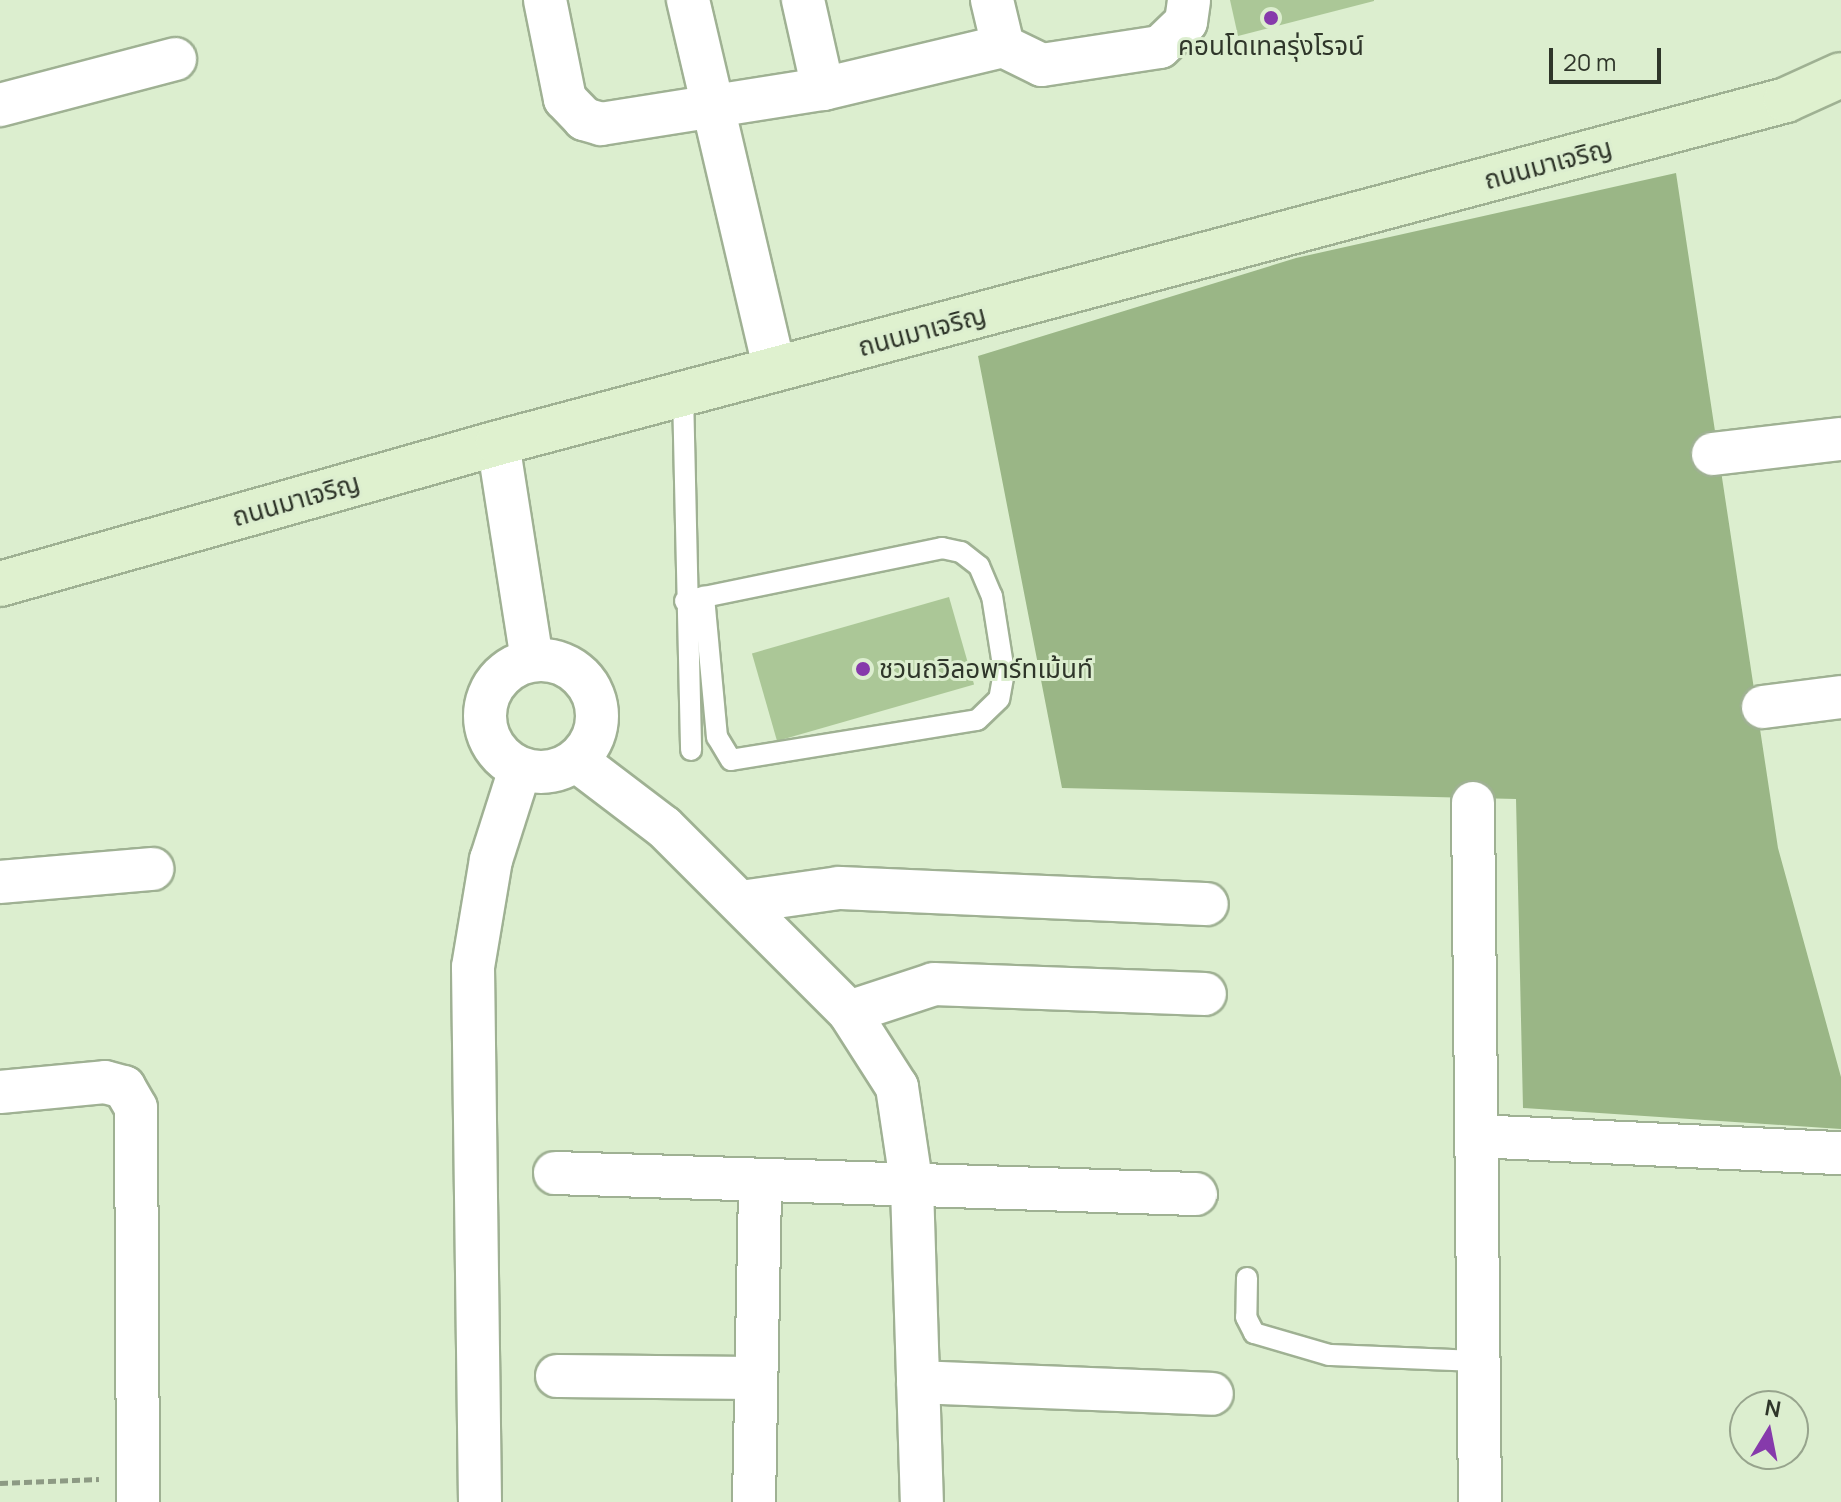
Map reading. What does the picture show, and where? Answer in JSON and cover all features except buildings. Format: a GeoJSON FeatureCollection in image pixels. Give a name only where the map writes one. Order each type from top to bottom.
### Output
{"type":"FeatureCollection","features":[{"type":"Feature","properties":{"kind":"main road","name":"ถนนมาเจริญ"},"geometry":{"type":"LineString","coordinates":[[0,584],[498,443],[1786,100],[1841,75]]}},
{"type":"Feature","properties":{"kind":"street"},"geometry":{"type":"LineString","coordinates":[[545,0],[565,99],[584,119],[601,124],[823,89],[1003,46],[1042,65],[1160,47],[1186,22],[1189,0]]}},
{"type":"Feature","properties":{"kind":"street"},"geometry":{"type":"LineString","coordinates":[[688,0],[775,370]]}},
{"type":"Feature","properties":{"kind":"street"},"geometry":{"type":"LineString","coordinates":[[803,0],[823,89]]}},
{"type":"Feature","properties":{"kind":"street"},"geometry":{"type":"LineString","coordinates":[[992,0],[1003,46]]}},
{"type":"Feature","properties":{"kind":"street"},"geometry":{"type":"LineString","coordinates":[[0,105],[175,59]]}},
{"type":"Feature","properties":{"kind":"street"},"geometry":{"type":"LineString","coordinates":[[1713,454],[1841,439]]}},
{"type":"Feature","properties":{"kind":"street"},"geometry":{"type":"LineString","coordinates":[[498,443],[532,660]]}},
{"type":"Feature","properties":{"kind":"street"},"geometry":{"type":"LineString","coordinates":[[532,660],[568,666],[593,694],[596,730],[577,761],[559,770],[520,769],[492,746],[484,710],[499,677],[532,660]]}},
{"type":"Feature","properties":{"kind":"street"},"geometry":{"type":"LineString","coordinates":[[1763,707],[1841,697]]}},
{"type":"Feature","properties":{"kind":"street"},"geometry":{"type":"LineString","coordinates":[[577,761],[664,827],[849,1012],[897,1087],[912,1187],[922,1502]]}},
{"type":"Feature","properties":{"kind":"street"},"geometry":{"type":"LineString","coordinates":[[480,1502],[473,967],[491,860],[520,769]]}},
{"type":"Feature","properties":{"kind":"street"},"geometry":{"type":"LineString","coordinates":[[1473,803],[1480,1502]]}},
{"type":"Feature","properties":{"kind":"street"},"geometry":{"type":"LineString","coordinates":[[0,882],[152,869]]}},
{"type":"Feature","properties":{"kind":"street"},"geometry":{"type":"LineString","coordinates":[[741,902],[839,888],[1207,904]]}},
{"type":"Feature","properties":{"kind":"street"},"geometry":{"type":"LineString","coordinates":[[849,1012],[934,984],[1205,994]]}},
{"type":"Feature","properties":{"kind":"street"},"geometry":{"type":"LineString","coordinates":[[0,1092],[105,1082],[124,1087],[136,1108],[138,1490]]}},
{"type":"Feature","properties":{"kind":"street"},"geometry":{"type":"LineString","coordinates":[[1476,1136],[1841,1153]]}},
{"type":"Feature","properties":{"kind":"street"},"geometry":{"type":"LineString","coordinates":[[555,1173],[760,1183],[1196,1194]]}},
{"type":"Feature","properties":{"kind":"street"},"geometry":{"type":"LineString","coordinates":[[754,1502],[760,1183]]}},
{"type":"Feature","properties":{"kind":"street"},"geometry":{"type":"LineString","coordinates":[[557,1376],[755,1378]]}},
{"type":"Feature","properties":{"kind":"street"},"geometry":{"type":"LineString","coordinates":[[918,1382],[1212,1394]]}},
{"type":"Feature","properties":{"kind":"lane"},"geometry":{"type":"LineString","coordinates":[[683,393],[695,599],[691,750]]}},
{"type":"Feature","properties":{"kind":"lane"},"geometry":{"type":"LineString","coordinates":[[942,548],[961,552],[979,566],[992,596],[1004,672],[999,699],[977,720],[731,760],[717,737],[695,599],[942,548]]}},
{"type":"Feature","properties":{"kind":"lane"},"geometry":{"type":"LineString","coordinates":[[1247,1278],[1254,1333],[1329,1355],[1479,1361]]}},
{"type":"Feature","properties":{"kind":"path"},"geometry":{"type":"LineString","coordinates":[[0,1483],[138,1490]]}},
{"type":"Feature","properties":{"kind":"green space"},"geometry":{"type":"Polygon","coordinates":[[[1676,173],[1778,848],[1841,1077],[1841,1129],[1523,1108],[1516,799],[1062,788],[978,356],[1296,258],[1676,173]]]}},
{"type":"Feature","properties":{"kind":"place","name":"คอนโดเทลรุ่งโรจน์"},"geometry":{"type":"Point","coordinates":[1271,18]}},
{"type":"Feature","properties":{"kind":"place","name":"ชวนถวิลอพาร์ทเม้นท์"},"geometry":{"type":"Point","coordinates":[863,669]}}]}
